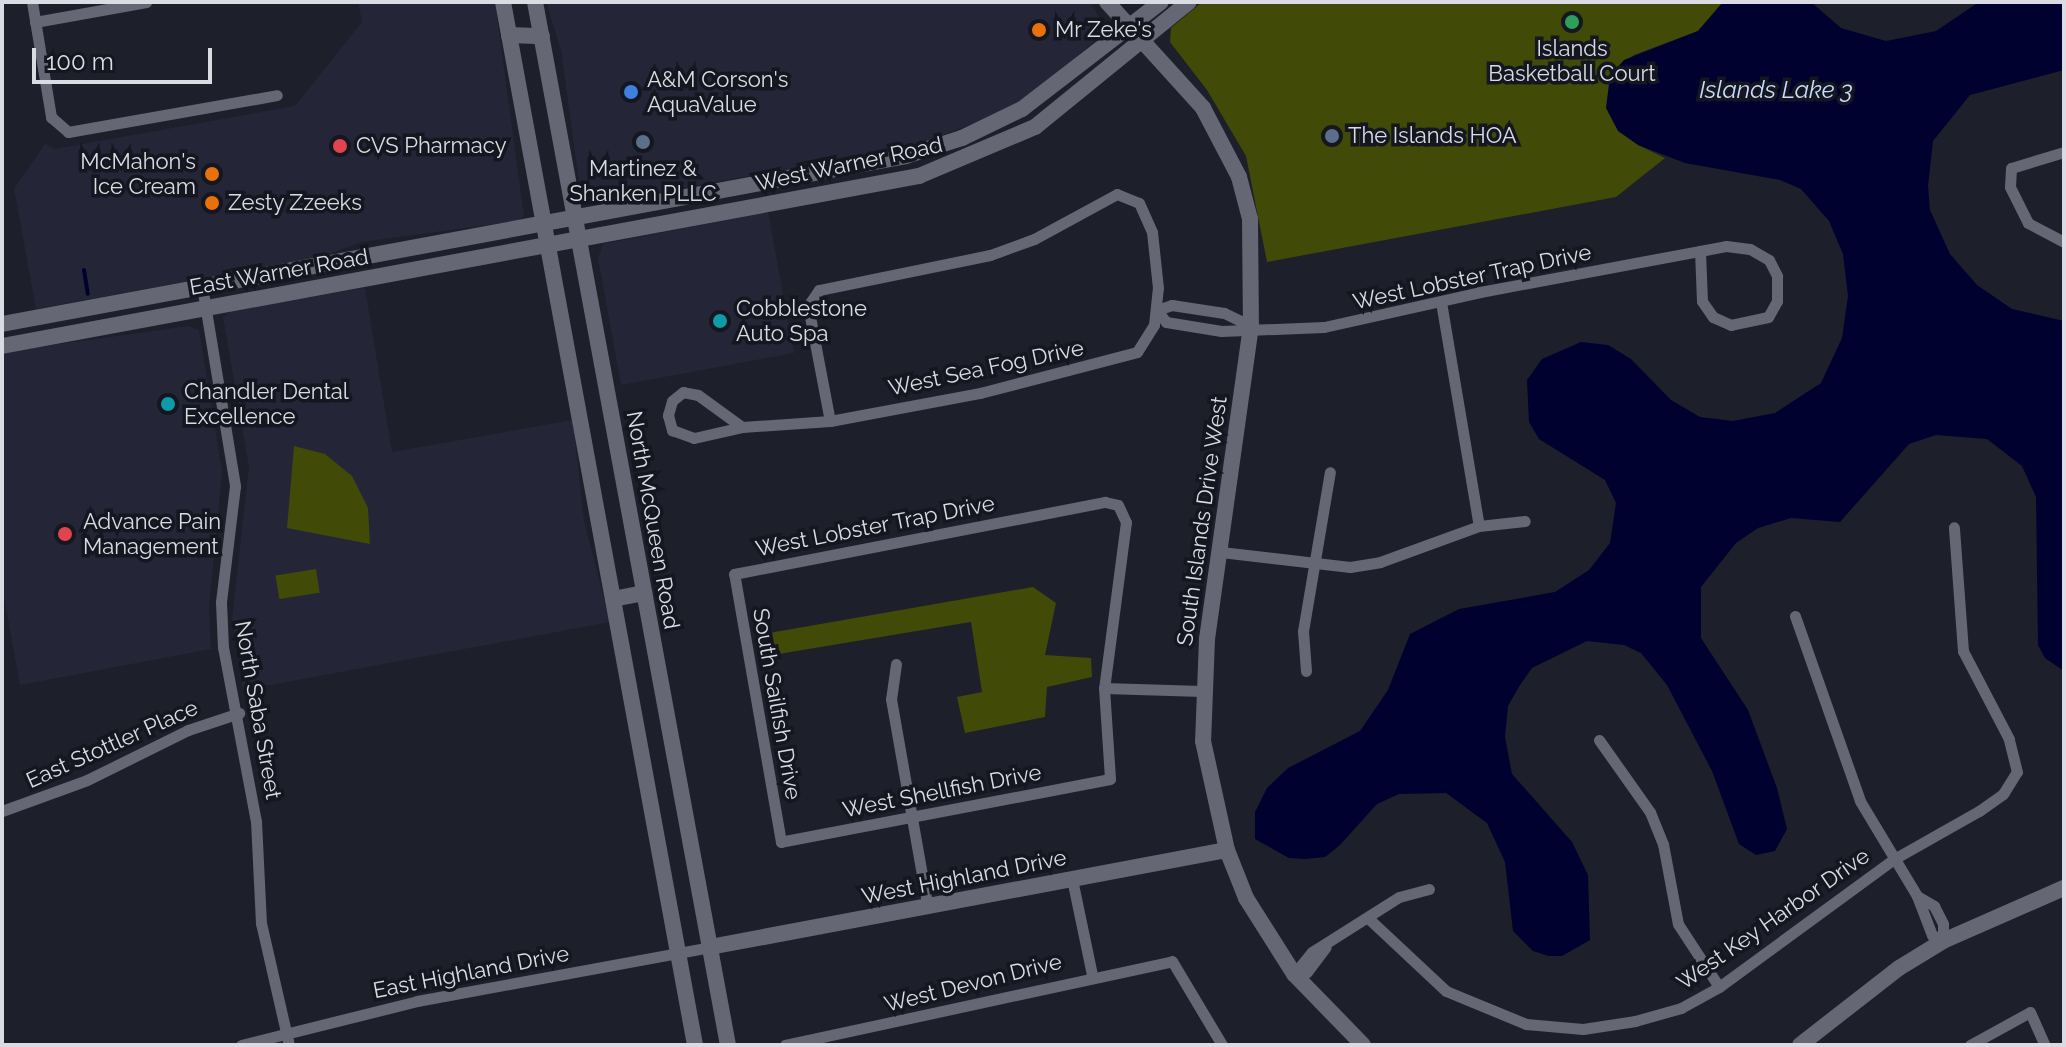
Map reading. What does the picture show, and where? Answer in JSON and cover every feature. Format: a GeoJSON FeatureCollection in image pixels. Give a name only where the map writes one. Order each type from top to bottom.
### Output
{"type":"FeatureCollection","features":[{"type":"Feature","properties":{"kind":"main road","name":"North McQueen Road"},"geometry":{"type":"LineString","coordinates":[[503,2],[509,35],[560,222],[644,593],[728,1045]]}},
{"type":"Feature","properties":{"kind":"main road","name":"North McQueen Road"},"geometry":{"type":"LineString","coordinates":[[535,2],[542,36],[560,222],[613,599],[695,1045]]}},
{"type":"Feature","properties":{"kind":"main road","name":"South Islands Drive West"},"geometry":{"type":"LineString","coordinates":[[1107,2],[1203,108],[1239,177],[1254,260],[1251,326],[1202,691],[1203,741],[1227,850],[1246,898],[1294,974],[1363,1045]]}},
{"type":"Feature","properties":{"kind":"main road","name":"West Warner Road"},"geometry":{"type":"LineString","coordinates":[[560,222],[896,158],[962,138],[1022,109],[1161,2]]}},
{"type":"Feature","properties":{"kind":"main road","name":"West Warner Road"},"geometry":{"type":"LineString","coordinates":[[563,242],[901,180],[949,167],[1035,127],[1189,2]]}},
{"type":"Feature","properties":{"kind":"main road"},"geometry":{"type":"LineString","coordinates":[[509,35],[542,36]]}},
{"type":"Feature","properties":{"kind":"main road"},"geometry":{"type":"LineString","coordinates":[[896,158],[901,180]]}},
{"type":"Feature","properties":{"kind":"main road","name":"East Warner Road"},"geometry":{"type":"LineString","coordinates":[[2,324],[560,222]]}},
{"type":"Feature","properties":{"kind":"main road","name":"East Warner Road"},"geometry":{"type":"LineString","coordinates":[[2,346],[563,242]]}},
{"type":"Feature","properties":{"kind":"main road"},"geometry":{"type":"LineString","coordinates":[[613,599],[644,593]]}},
{"type":"Feature","properties":{"kind":"main road","name":"West Highland Drive"},"geometry":{"type":"LineString","coordinates":[[710,947],[1227,850]]}},
{"type":"Feature","properties":{"kind":"main road"},"geometry":{"type":"LineString","coordinates":[[1800,1045],[1899,968],[1943,941],[2064,888]]}},
{"type":"Feature","properties":{"kind":"street"},"geometry":{"type":"LineString","coordinates":[[32,2],[51,117],[58,127],[75,133],[277,95]]}},
{"type":"Feature","properties":{"kind":"street"},"geometry":{"type":"LineString","coordinates":[[35,22],[146,2]]}},
{"type":"Feature","properties":{"kind":"street"},"geometry":{"type":"LineString","coordinates":[[169,115],[172,129]]}},
{"type":"Feature","properties":{"kind":"street"},"geometry":{"type":"LineString","coordinates":[[2064,152],[2011,168],[2017,208],[2028,223],[2064,242]]}},
{"type":"Feature","properties":{"kind":"street"},"geometry":{"type":"LineString","coordinates":[[830,421],[809,314],[813,296],[819,290],[990,255],[1034,239],[1117,194],[1130,195],[1152,232],[1157,310],[1166,322],[1221,331],[1251,326]]}},
{"type":"Feature","properties":{"kind":"street","name":"West Lobster Trap Drive"},"geometry":{"type":"LineString","coordinates":[[1251,326],[1324,327],[1700,251],[1750,249],[1769,260],[1777,301],[1768,317],[1731,325],[1713,317],[1702,301],[1700,251]]}},
{"type":"Feature","properties":{"kind":"street","name":"North Saba Street"},"geometry":{"type":"LineString","coordinates":[[202,286],[235,486],[221,602],[223,647],[239,713],[256,821],[261,923],[289,1045]]}},
{"type":"Feature","properties":{"kind":"street"},"geometry":{"type":"LineString","coordinates":[[1441,302],[1479,526]]}},
{"type":"Feature","properties":{"kind":"street"},"geometry":{"type":"LineString","coordinates":[[1157,310],[1172,305],[1224,313],[1251,326]]}},
{"type":"Feature","properties":{"kind":"street","name":"West Sea Fog Drive"},"geometry":{"type":"LineString","coordinates":[[742,427],[698,395],[683,392],[672,401],[668,415],[672,430],[694,438],[742,427],[830,421],[1050,376],[1121,359],[1145,345],[1157,310]]}},
{"type":"Feature","properties":{"kind":"street"},"geometry":{"type":"LineString","coordinates":[[1306,671],[1303,631],[1311,564],[1330,472]]}},
{"type":"Feature","properties":{"kind":"street","name":"West Lobster Trap Drive"},"geometry":{"type":"LineString","coordinates":[[734,574],[1105,502],[1118,505],[1126,522],[1126,546],[1104,688]]}},
{"type":"Feature","properties":{"kind":"street"},"geometry":{"type":"LineString","coordinates":[[1221,552],[1350,567],[1380,562],[1479,526],[1525,521]]}},
{"type":"Feature","properties":{"kind":"street","name":"West Key Harbor Drive"},"geometry":{"type":"LineString","coordinates":[[1368,918],[1446,991],[1526,1024],[1583,1029],[1635,1021],[1681,1008],[1719,987],[1894,859],[2003,794],[2017,772],[2009,739],[1963,651],[1954,527]]}},
{"type":"Feature","properties":{"kind":"street","name":"South Sailfish Drive"},"geometry":{"type":"LineString","coordinates":[[734,574],[781,842]]}},
{"type":"Feature","properties":{"kind":"street"},"geometry":{"type":"LineString","coordinates":[[1795,616],[1845,766],[1917,896],[1934,906],[1943,924],[1943,941]]}},
{"type":"Feature","properties":{"kind":"street"},"geometry":{"type":"LineString","coordinates":[[896,664],[891,699],[928,908]]}},
{"type":"Feature","properties":{"kind":"street"},"geometry":{"type":"LineString","coordinates":[[1104,688],[1202,691]]}},
{"type":"Feature","properties":{"kind":"street","name":"West Shellfish Drive"},"geometry":{"type":"LineString","coordinates":[[781,842],[1110,779],[1104,688]]}},
{"type":"Feature","properties":{"kind":"street","name":"East Stottler Place"},"geometry":{"type":"LineString","coordinates":[[2,811],[239,713]]}},
{"type":"Feature","properties":{"kind":"street"},"geometry":{"type":"LineString","coordinates":[[1599,740],[1650,812],[1663,844],[1678,924],[1719,987]]}},
{"type":"Feature","properties":{"kind":"street"},"geometry":{"type":"LineString","coordinates":[[1072,879],[1092,975]]}},
{"type":"Feature","properties":{"kind":"street"},"geometry":{"type":"LineString","coordinates":[[1294,974],[1300,961],[1399,897],[1429,889]]}},
{"type":"Feature","properties":{"kind":"street","name":"East Highland Drive"},"geometry":{"type":"LineString","coordinates":[[241,1045],[417,1001],[710,947]]}},
{"type":"Feature","properties":{"kind":"street","name":"West Devon Drive"},"geometry":{"type":"LineString","coordinates":[[785,1045],[935,1016],[1092,975],[1172,961],[1222,1045]]}},
{"type":"Feature","properties":{"kind":"street"},"geometry":{"type":"LineString","coordinates":[[1970,1045],[2030,1012],[2045,1045]]}},
{"type":"Feature","properties":{"kind":"shaded area"},"geometry":{"type":"Polygon","coordinates":[[[358,2],[495,2],[524,216],[517,221],[361,242],[321,257],[36,309],[14,189],[45,144],[55,149],[295,106],[362,22],[358,2]]]}},
{"type":"Feature","properties":{"kind":"shaded area"},"geometry":{"type":"Polygon","coordinates":[[[546,2],[1090,2],[1107,30],[1039,90],[1002,112],[920,144],[592,205],[581,196],[561,50],[546,2]]]}},
{"type":"Feature","properties":{"kind":"shaded area"},"geometry":{"type":"Polygon","coordinates":[[[768,212],[794,353],[621,385],[598,258],[603,244],[768,212]]]}},
{"type":"Feature","properties":{"kind":"shaded area"},"geometry":{"type":"Polygon","coordinates":[[[365,288],[392,452],[573,420],[584,521],[610,622],[243,690],[232,619],[249,467],[223,317],[231,311],[365,288]]]}},
{"type":"Feature","properties":{"kind":"shaded area"},"geometry":{"type":"Polygon","coordinates":[[[189,326],[199,330],[222,471],[209,608],[211,649],[20,685],[2,586],[2,352],[189,326]]]}},
{"type":"Feature","properties":{"kind":"green space"},"geometry":{"type":"Polygon","coordinates":[[[1202,2],[1723,2],[1698,31],[1634,55],[1617,67],[1638,145],[1665,158],[1616,197],[1267,262],[1246,156],[1207,90],[1170,42],[1171,28],[1202,2]]]}},
{"type":"Feature","properties":{"kind":"green space"},"geometry":{"type":"Polygon","coordinates":[[[294,446],[325,454],[352,476],[368,508],[370,544],[287,528],[294,446]]]}},
{"type":"Feature","properties":{"kind":"green space"},"geometry":{"type":"Polygon","coordinates":[[[316,569],[320,593],[279,599],[276,575],[316,569]]]}},
{"type":"Feature","properties":{"kind":"green space"},"geometry":{"type":"Polygon","coordinates":[[[1033,587],[1056,603],[1045,655],[1091,658],[1092,677],[1047,687],[1045,717],[965,733],[957,697],[982,692],[971,622],[761,657],[758,635],[1033,587]]]}},
{"type":"Feature","properties":{"kind":"water","name":"Islands Lake 3"},"geometry":{"type":"Polygon","coordinates":[[[1723,2],[1811,2],[1841,28],[1886,41],[1936,31],[1979,2],[2064,2],[2064,70],[1970,95],[1933,141],[1928,186],[1930,210],[1950,254],[1977,285],[2012,309],[2064,321],[2064,671],[2045,658],[2038,645],[2036,497],[2022,466],[1987,439],[1936,435],[1909,444],[1840,522],[1791,518],[1758,528],[1736,543],[1701,587],[1701,638],[1748,710],[1777,788],[1787,829],[1775,851],[1756,855],[1739,844],[1712,771],[1667,685],[1641,653],[1624,645],[1587,641],[1532,668],[1520,685],[1508,706],[1505,737],[1512,774],[1572,842],[1588,875],[1590,940],[1562,956],[1549,956],[1533,951],[1513,931],[1505,862],[1487,823],[1446,793],[1399,794],[1377,804],[1325,857],[1305,859],[1289,858],[1255,839],[1255,812],[1267,788],[1288,768],[1360,731],[1388,690],[1410,634],[1459,609],[1555,592],[1589,570],[1610,543],[1616,503],[1605,480],[1539,439],[1529,422],[1527,380],[1542,359],[1581,342],[1608,345],[1631,359],[1671,400],[1700,417],[1733,421],[1775,413],[1821,383],[1842,338],[1848,296],[1843,254],[1829,221],[1801,189],[1780,180],[1685,163],[1638,145],[1618,131],[1606,108],[1610,76],[1624,60],[1698,31],[1723,2]]]}},
{"type":"Feature","properties":{"kind":"waterway"},"geometry":{"type":"LineString","coordinates":[[84,270],[88,294]]}},
{"type":"Feature","properties":{"kind":"place","name":"Islands Basketball Court"},"geometry":{"type":"Point","coordinates":[1572,22]}},
{"type":"Feature","properties":{"kind":"place","name":"Mr Zeke's"},"geometry":{"type":"Point","coordinates":[1039,30]}},
{"type":"Feature","properties":{"kind":"place","name":"A&M Corson's AquaValue"},"geometry":{"type":"Point","coordinates":[631,92]}},
{"type":"Feature","properties":{"kind":"place","name":"The Islands HOA"},"geometry":{"type":"Point","coordinates":[1332,136]}},
{"type":"Feature","properties":{"kind":"place","name":"Martinez & Shanken PLLC"},"geometry":{"type":"Point","coordinates":[643,142]}},
{"type":"Feature","properties":{"kind":"place","name":"CVS Pharmacy"},"geometry":{"type":"Point","coordinates":[340,146]}},
{"type":"Feature","properties":{"kind":"place","name":"McMahon's Ice Cream"},"geometry":{"type":"Point","coordinates":[212,174]}},
{"type":"Feature","properties":{"kind":"place","name":"Zesty Zzeeks"},"geometry":{"type":"Point","coordinates":[212,203]}},
{"type":"Feature","properties":{"kind":"place","name":"Cobblestone Auto Spa"},"geometry":{"type":"Point","coordinates":[720,321]}},
{"type":"Feature","properties":{"kind":"place","name":"Chandler Dental Excellence"},"geometry":{"type":"Point","coordinates":[168,404]}},
{"type":"Feature","properties":{"kind":"place","name":"Advance Pain Management"},"geometry":{"type":"Point","coordinates":[65,534]}}]}
